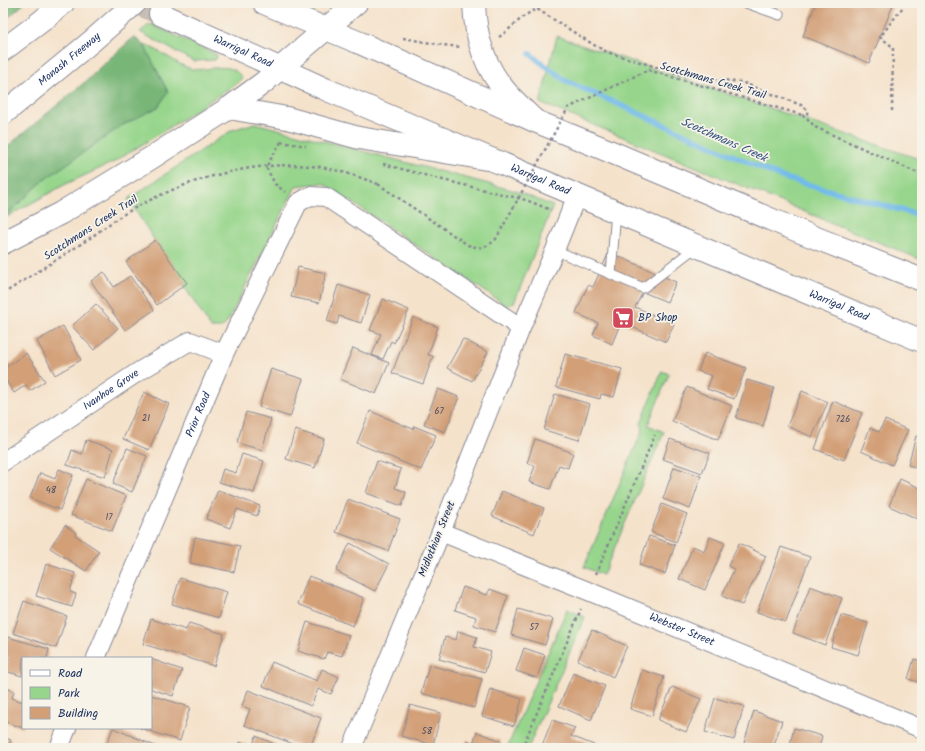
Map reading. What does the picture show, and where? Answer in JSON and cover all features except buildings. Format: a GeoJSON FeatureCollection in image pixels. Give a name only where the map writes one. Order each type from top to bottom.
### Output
{"type":"FeatureCollection","features":[{"type":"Feature","properties":{"kind":"highway"},"geometry":{"type":"LineString","coordinates":[[3,50],[63,3]]}},
{"type":"Feature","properties":{"kind":"highway","name":"Monash Freeway"},"geometry":{"type":"LineString","coordinates":[[3,114],[92,41],[135,3]]}},
{"type":"Feature","properties":{"kind":"highway"},"geometry":{"type":"LineString","coordinates":[[264,3],[360,43],[535,121],[598,146],[796,230],[922,280]]}},
{"type":"Feature","properties":{"kind":"highway"},"geometry":{"type":"LineString","coordinates":[[3,243],[61,213],[229,108],[263,83],[356,3]]}},
{"type":"Feature","properties":{"kind":"highway"},"geometry":{"type":"LineString","coordinates":[[474,3],[474,16],[479,43],[491,69],[507,94],[535,121]]}},
{"type":"Feature","properties":{"kind":"highway","name":"Warrigal Road"},"geometry":{"type":"LineString","coordinates":[[160,14],[280,68],[493,160],[922,341]]}},
{"type":"Feature","properties":{"kind":"highway"},"geometry":{"type":"LineString","coordinates":[[229,108],[287,118],[359,138],[493,160]]}},
{"type":"Feature","properties":{"kind":"street","name":"Midlothian Street"},"geometry":{"type":"LineString","coordinates":[[352,748],[441,532],[521,328],[577,195]]}},
{"type":"Feature","properties":{"kind":"street"},"geometry":{"type":"LineString","coordinates":[[298,203],[310,196],[326,197],[521,328]]}},
{"type":"Feature","properties":{"kind":"street","name":"Prior Road"},"geometry":{"type":"LineString","coordinates":[[96,657],[224,354],[298,203]]}},
{"type":"Feature","properties":{"kind":"street","name":"Ivanhoe Grove"},"geometry":{"type":"LineString","coordinates":[[3,462],[138,372],[190,341],[224,354]]}},
{"type":"Feature","properties":{"kind":"street","name":"Webster Street"},"geometry":{"type":"LineString","coordinates":[[441,532],[922,729]]}},
{"type":"Feature","properties":{"kind":"street"},"geometry":{"type":"LineString","coordinates":[[58,748],[67,729]]}},
{"type":"Feature","properties":{"kind":"lane"},"geometry":{"type":"LineString","coordinates":[[746,3],[780,15]]}},
{"type":"Feature","properties":{"kind":"lane"},"geometry":{"type":"LineString","coordinates":[[611,274],[616,211]]}},
{"type":"Feature","properties":{"kind":"lane"},"geometry":{"type":"LineString","coordinates":[[555,250],[643,288],[698,246]]}},
{"type":"Feature","properties":{"kind":"path"},"geometry":{"type":"LineString","coordinates":[[537,9],[538,3]]}},
{"type":"Feature","properties":{"kind":"path"},"geometry":{"type":"LineString","coordinates":[[892,111],[893,47],[880,37],[906,3]]}},
{"type":"Feature","properties":{"kind":"path"},"geometry":{"type":"LineString","coordinates":[[495,38],[500,37],[518,21],[530,12],[537,9]]}},
{"type":"Feature","properties":{"kind":"path"},"geometry":{"type":"LineString","coordinates":[[537,9],[607,52],[686,76],[741,82],[801,105],[808,110],[806,117]]}},
{"type":"Feature","properties":{"kind":"path"},"geometry":{"type":"LineString","coordinates":[[402,38],[442,45],[467,47]]}},
{"type":"Feature","properties":{"kind":"path","name":"Scotchmans Creek Trail"},"geometry":{"type":"LineString","coordinates":[[3,294],[131,209],[145,202],[190,183],[215,175],[266,166],[294,165],[321,167],[352,174],[378,184],[468,245],[474,247],[485,247],[490,245],[496,239],[568,108],[648,70],[802,115],[806,117],[815,127],[922,175]]}},
{"type":"Feature","properties":{"kind":"path"},"geometry":{"type":"LineString","coordinates":[[281,136],[281,142],[266,166],[275,184],[298,203]]}},
{"type":"Feature","properties":{"kind":"path"},"geometry":{"type":"LineString","coordinates":[[281,142],[310,147]]}},
{"type":"Feature","properties":{"kind":"path"},"geometry":{"type":"LineString","coordinates":[[381,164],[526,200],[552,211]]}},
{"type":"Feature","properties":{"kind":"green space"},"geometry":{"type":"Polygon","coordinates":[[[3,3],[25,3],[3,22],[3,3]]]}},
{"type":"Feature","properties":{"kind":"green space"},"geometry":{"type":"Polygon","coordinates":[[[150,24],[216,54],[217,58],[215,60],[193,61],[140,32],[150,24]]]}},
{"type":"Feature","properties":{"kind":"green space"},"geometry":{"type":"Polygon","coordinates":[[[557,36],[922,160],[922,260],[540,103],[557,36]]]}},
{"type":"Feature","properties":{"kind":"green space"},"geometry":{"type":"Polygon","coordinates":[[[134,37],[144,45],[168,92],[158,107],[121,126],[44,180],[3,218],[3,150],[91,77],[134,37]]]}},
{"type":"Feature","properties":{"kind":"green space"},"geometry":{"type":"Polygon","coordinates":[[[144,45],[157,50],[186,67],[192,69],[232,69],[242,78],[237,83],[167,129],[114,162],[64,185],[3,219],[44,180],[121,126],[158,107],[168,92],[144,45]]]}},
{"type":"Feature","properties":{"kind":"green space"},"geometry":{"type":"Polygon","coordinates":[[[255,123],[516,191],[553,206],[514,303],[507,306],[323,183],[296,186],[228,321],[222,328],[211,328],[128,199],[232,130],[255,123]]]}},
{"type":"Feature","properties":{"kind":"green space"},"geometry":{"type":"Polygon","coordinates":[[[662,371],[669,374],[648,425],[664,432],[603,575],[584,567],[643,429],[641,423],[662,371]]]}},
{"type":"Feature","properties":{"kind":"green space"},"geometry":{"type":"Polygon","coordinates":[[[567,609],[585,617],[528,748],[507,748],[567,609]]]}},
{"type":"Feature","properties":{"kind":"waterway","name":"Scotchmans Creek"},"geometry":{"type":"LineString","coordinates":[[530,54],[566,81],[781,177],[922,216]]}},
{"type":"Feature","properties":{"kind":"tunnel"},"geometry":{"type":"LineString","coordinates":[[136,3],[160,14]]}},
{"type":"Feature","properties":{"kind":"place","name":"BP Shop"},"geometry":{"type":"Point","coordinates":[623,318]}}]}
